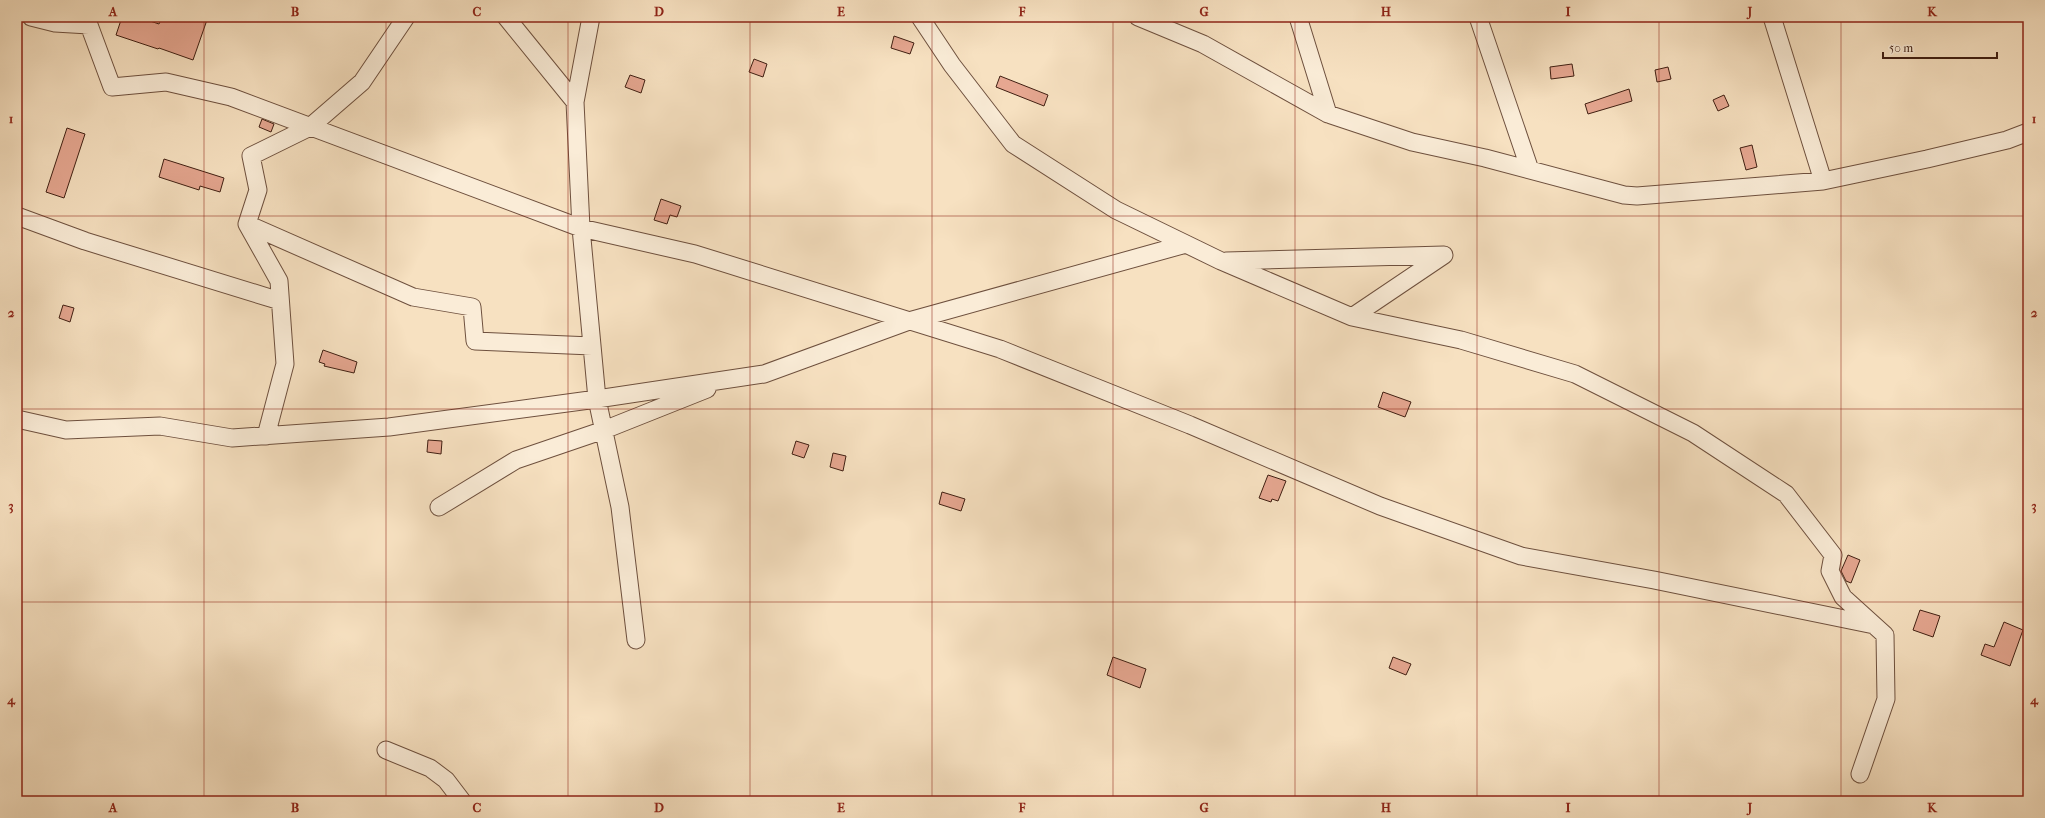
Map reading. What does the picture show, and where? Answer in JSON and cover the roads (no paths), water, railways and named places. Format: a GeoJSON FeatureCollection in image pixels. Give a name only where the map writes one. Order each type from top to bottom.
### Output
{"type":"FeatureCollection","features":[{"type":"Feature","properties":{"kind":"street"},"geometry":{"type":"LineString","coordinates":[[31,17],[55,23],[88,21],[112,87],[166,82],[231,97],[581,228],[695,254],[1000,349],[1190,425],[1380,506],[1521,556],[1654,580],[1874,625]]}},
{"type":"Feature","properties":{"kind":"street"},"geometry":{"type":"LineString","coordinates":[[266,436],[285,364],[279,281],[247,224],[258,190],[250,156],[310,127],[362,82],[406,17]]}},
{"type":"Feature","properties":{"kind":"street"},"geometry":{"type":"LineString","coordinates":[[506,17],[575,102]]}},
{"type":"Feature","properties":{"kind":"street"},"geometry":{"type":"LineString","coordinates":[[591,17],[575,102],[581,228],[597,399],[620,507],[636,640]]}},
{"type":"Feature","properties":{"kind":"street"},"geometry":{"type":"LineString","coordinates":[[920,17],[952,65],[1014,144],[1116,210],[1221,261],[1352,317],[1461,340],[1575,374],[1693,433],[1786,494],[1833,555],[1830,571],[1843,597],[1885,635],[1886,699],[1860,774]]}},
{"type":"Feature","properties":{"kind":"street"},"geometry":{"type":"LineString","coordinates":[[1138,17],[1203,44],[1328,114],[1412,142],[1530,170],[1624,195],[1637,196],[1823,181],[2007,140],[2028,132]]}},
{"type":"Feature","properties":{"kind":"street"},"geometry":{"type":"LineString","coordinates":[[1298,17],[1328,114]]}},
{"type":"Feature","properties":{"kind":"street"},"geometry":{"type":"LineString","coordinates":[[1478,17],[1530,170]]}},
{"type":"Feature","properties":{"kind":"street"},"geometry":{"type":"LineString","coordinates":[[1772,17],[1823,181]]}},
{"type":"Feature","properties":{"kind":"street"},"geometry":{"type":"LineString","coordinates":[[17,216],[85,241],[280,301]]}},
{"type":"Feature","properties":{"kind":"street"},"geometry":{"type":"LineString","coordinates":[[247,224],[413,298],[472,307],[475,341],[592,346]]}},
{"type":"Feature","properties":{"kind":"street"},"geometry":{"type":"LineString","coordinates":[[17,420],[66,430],[160,426],[232,438],[266,436],[388,427],[597,399],[764,374],[909,321],[1186,244]]}},
{"type":"Feature","properties":{"kind":"street"},"geometry":{"type":"LineString","coordinates":[[1221,261],[1444,255],[1352,317]]}},
{"type":"Feature","properties":{"kind":"street"},"geometry":{"type":"LineString","coordinates":[[439,507],[516,460],[604,430],[734,378]]}},
{"type":"Feature","properties":{"kind":"street"},"geometry":{"type":"LineString","coordinates":[[386,750],[430,768],[446,780],[462,801]]}}]}
